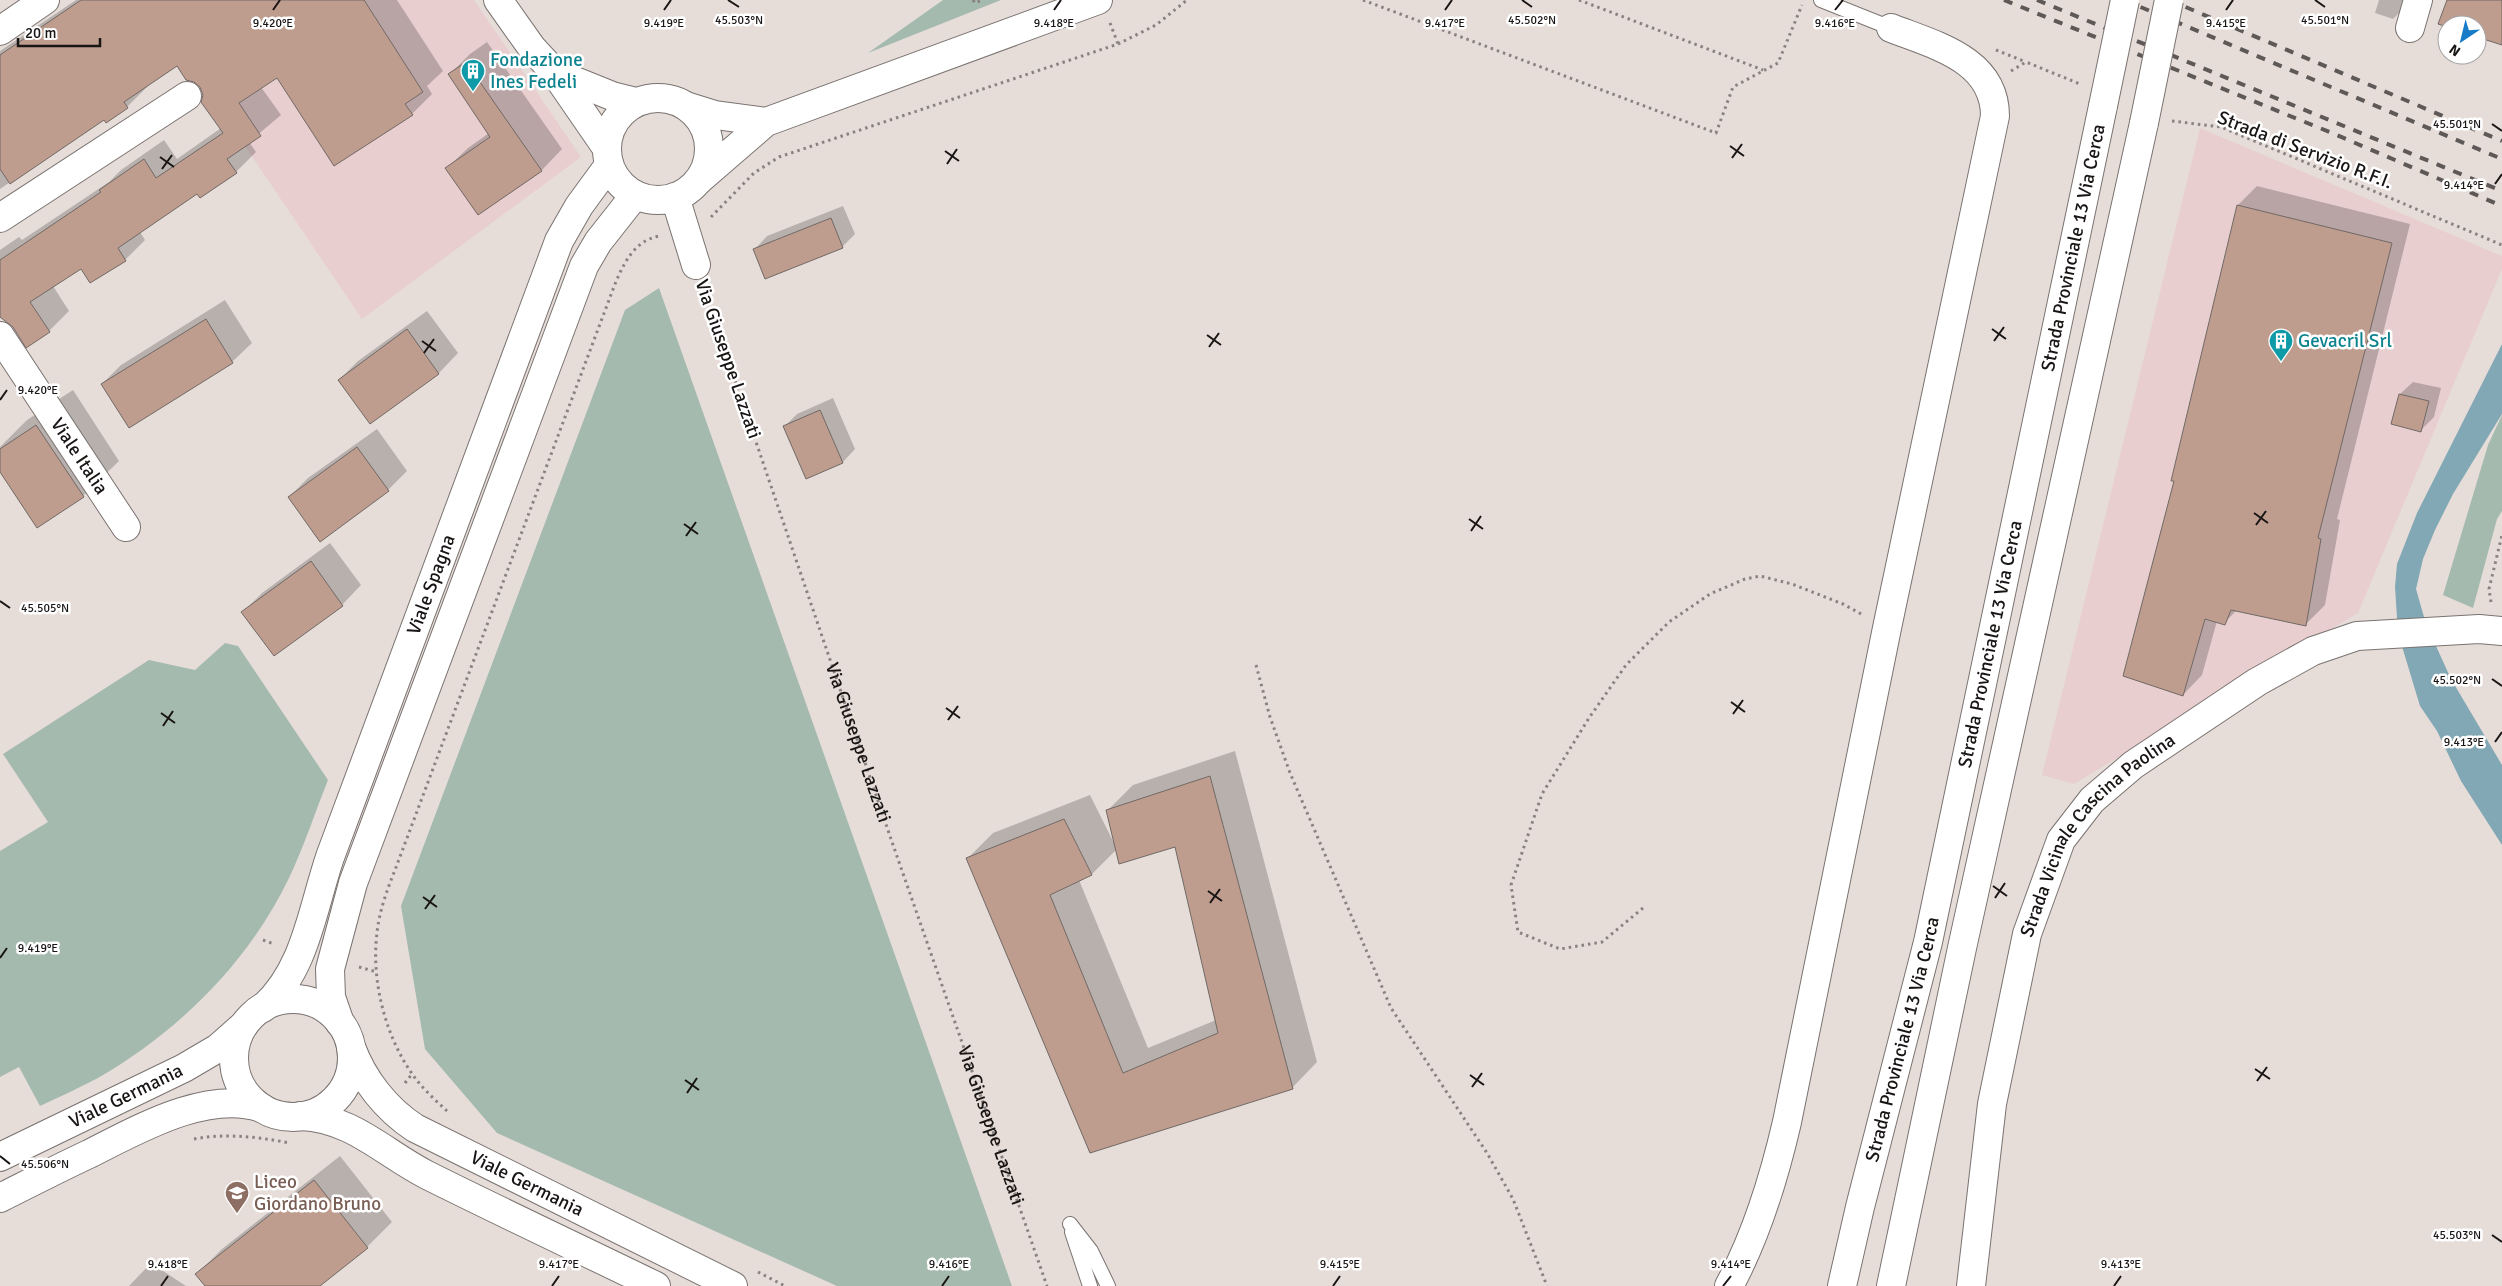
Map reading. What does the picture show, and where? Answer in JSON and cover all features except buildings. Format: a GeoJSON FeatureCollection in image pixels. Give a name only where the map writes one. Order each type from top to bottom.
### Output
{"type":"FeatureCollection","features":[{"type":"Feature","properties":{"kind":"street"},"geometry":{"type":"LineString","coordinates":[[0,31],[45,0]]}},
{"type":"Feature","properties":{"kind":"street"},"geometry":{"type":"LineString","coordinates":[[498,0],[532,48],[555,73],[608,156],[619,182],[635,194],[648,199],[661,200],[675,197],[688,191],[766,122],[1098,0]]}},
{"type":"Feature","properties":{"kind":"street","name":"Strada Provinciale 13 Via Cerca"},"geometry":{"type":"LineString","coordinates":[[1842,1286],[1860,1207],[1928,942],[2125,0]]}},
{"type":"Feature","properties":{"kind":"street","name":"Strada Provinciale 13 Via Cerca"},"geometry":{"type":"LineString","coordinates":[[1891,1286],[1962,948],[2154,120],[2169,0]]}},
{"type":"Feature","properties":{"kind":"street"},"geometry":{"type":"LineString","coordinates":[[2410,28],[2418,0]]}},
{"type":"Feature","properties":{"kind":"street"},"geometry":{"type":"LineString","coordinates":[[1730,1286],[1752,1235],[1781,1149],[1995,116],[1994,100],[1987,84],[1966,60],[1891,28]]}},
{"type":"Feature","properties":{"kind":"street"},"geometry":{"type":"LineString","coordinates":[[555,73],[612,96],[636,102]]}},
{"type":"Feature","properties":{"kind":"street"},"geometry":{"type":"LineString","coordinates":[[0,218],[187,96]]}},
{"type":"Feature","properties":{"kind":"street"},"geometry":{"type":"LineString","coordinates":[[608,156],[610,128],[621,113],[636,102],[653,98],[670,99],[715,115],[766,122]]}},
{"type":"Feature","properties":{"kind":"street"},"geometry":{"type":"LineString","coordinates":[[686,106],[701,120],[709,140],[708,161],[699,180]]}},
{"type":"Feature","properties":{"kind":"street","name":"Viale Spagna"},"geometry":{"type":"LineString","coordinates":[[254,1016],[284,985],[299,959],[330,857],[560,240],[608,156]]}},
{"type":"Feature","properties":{"kind":"street","name":"Viale Spagna"},"geometry":{"type":"LineString","coordinates":[[346,1035],[331,997],[330,969],[362,859],[584,266],[606,231],[635,194]]}},
{"type":"Feature","properties":{"kind":"street","name":"Via Giuseppe Lazzati"},"geometry":{"type":"LineString","coordinates":[[675,197],[696,265]]}},
{"type":"Feature","properties":{"kind":"street","name":"Viale Italia"},"geometry":{"type":"LineString","coordinates":[[0,336],[126,527]]}},
{"type":"Feature","properties":{"kind":"street","name":"Strada Vicinale Cascina Paolina"},"geometry":{"type":"LineString","coordinates":[[1971,1286],[1992,1104],[2000,1053],[2026,934],[2061,840],[2092,800],[2133,765],[2280,669],[2313,651],[2357,636],[2461,630],[2498,630]]}},
{"type":"Feature","properties":{"kind":"street"},"geometry":{"type":"LineString","coordinates":[[286,999],[304,1000],[325,1008],[346,1035],[351,1071],[342,1091],[326,1107],[301,1116],[281,1116],[262,1108],[243,1090],[235,1071],[235,1047],[254,1016],[286,999]]}},
{"type":"Feature","properties":{"kind":"street","name":"Viale Germania"},"geometry":{"type":"LineString","coordinates":[[0,1157],[184,1068],[218,1048],[254,1016]]}},
{"type":"Feature","properties":{"kind":"street","name":"Viale Germania"},"geometry":{"type":"LineString","coordinates":[[346,1035],[369,1082],[387,1106],[415,1128],[733,1286]]}},
{"type":"Feature","properties":{"kind":"street","name":"Viale Germania"},"geometry":{"type":"LineString","coordinates":[[0,1198],[169,1117],[225,1104],[247,1103],[262,1108]]}},
{"type":"Feature","properties":{"kind":"street","name":"Viale Germania"},"geometry":{"type":"LineString","coordinates":[[301,1116],[327,1119],[347,1126],[417,1169],[656,1286]]}},
{"type":"Feature","properties":{"kind":"lane"},"geometry":{"type":"LineString","coordinates":[[1821,0],[1891,28]]}},
{"type":"Feature","properties":{"kind":"lane"},"geometry":{"type":"LineString","coordinates":[[1090,1286],[1070,1224],[1091,1252],[1108,1286]]}},
{"type":"Feature","properties":{"kind":"path"},"geometry":{"type":"LineString","coordinates":[[973,0],[975,3],[982,0]]}},
{"type":"Feature","properties":{"kind":"path"},"geometry":{"type":"LineString","coordinates":[[412,1074],[396,1045],[384,1013],[378,972],[377,936],[386,893],[624,263],[639,244],[653,237],[697,226],[717,213],[739,187],[754,173],[779,157],[1118,44],[1156,25],[1187,0]]}},
{"type":"Feature","properties":{"kind":"path"},"geometry":{"type":"LineString","coordinates":[[1363,0],[1716,133],[1733,87],[1778,63],[1804,0]]}},
{"type":"Feature","properties":{"kind":"path"},"geometry":{"type":"LineString","coordinates":[[1578,0],[1764,70]]}},
{"type":"Feature","properties":{"kind":"path"},"geometry":{"type":"LineString","coordinates":[[1987,84],[2026,62],[2081,84]]}},
{"type":"Feature","properties":{"kind":"path","name":"Strada di Servizio R.F.I."},"geometry":{"type":"LineString","coordinates":[[2154,120],[2222,127],[2502,245]]}},
{"type":"Feature","properties":{"kind":"path","name":"Via Giuseppe Lazzati"},"geometry":{"type":"LineString","coordinates":[[696,265],[889,832],[1048,1286]]}},
{"type":"Feature","properties":{"kind":"path"},"geometry":{"type":"LineString","coordinates":[[2498,630],[2489,589],[2502,535]]}},
{"type":"Feature","properties":{"kind":"path"},"geometry":{"type":"LineString","coordinates":[[1643,908],[1602,942],[1560,949],[1518,932],[1511,885],[1542,794],[1589,718],[1626,665],[1669,622],[1710,594],[1745,579],[1760,576],[1778,579],[1844,604],[1888,628]]}},
{"type":"Feature","properties":{"kind":"path"},"geometry":{"type":"LineString","coordinates":[[1256,665],[1270,716],[1290,773],[1391,1008],[1486,1153],[1513,1199],[1548,1286]]}},
{"type":"Feature","properties":{"kind":"path"},"geometry":{"type":"LineString","coordinates":[[354,966],[378,972]]}},
{"type":"Feature","properties":{"kind":"path"},"geometry":{"type":"LineString","coordinates":[[186,1141],[209,1137],[250,1137],[294,1144]]}},
{"type":"Feature","properties":{"kind":"shaded area"},"geometry":{"type":"Polygon","coordinates":[[[146,0],[474,0],[581,157],[362,319],[146,0]]]}},
{"type":"Feature","properties":{"kind":"shaded area","name":"Gevacril Srl"},"geometry":{"type":"Polygon","coordinates":[[[2200,128],[2502,256],[2502,269],[2358,613],[2074,784],[2042,775],[2200,128]]]}},
{"type":"Feature","properties":{"kind":"green space"},"geometry":{"type":"Polygon","coordinates":[[[943,0],[1001,0],[868,53],[943,0]]]}},
{"type":"Feature","properties":{"kind":"green space"},"geometry":{"type":"Polygon","coordinates":[[[659,288],[1012,1286],[837,1286],[497,1133],[425,1049],[401,906],[625,310],[659,288]]]}},
{"type":"Feature","properties":{"kind":"green space"},"geometry":{"type":"Polygon","coordinates":[[[2502,415],[2502,511],[2497,519],[2473,608],[2443,595],[2488,445],[2502,415]]]}},
{"type":"Feature","properties":{"kind":"green space"},"geometry":{"type":"Polygon","coordinates":[[[225,643],[238,646],[328,780],[300,854],[272,909],[253,938],[232,966],[208,992],[156,1039],[128,1059],[98,1078],[40,1106],[19,1067],[0,1077],[0,851],[48,822],[3,754],[149,660],[195,670],[225,643]]]}},
{"type":"Feature","properties":{"kind":"water"},"geometry":{"type":"Polygon","coordinates":[[[2502,344],[2502,414],[2453,494],[2435,530],[2423,559],[2416,589],[2426,624],[2451,679],[2502,765],[2502,845],[2461,781],[2437,731],[2420,706],[2398,633],[2395,587],[2397,564],[2417,513],[2502,344]]]}},
{"type":"Feature","properties":{"kind":"railway"},"geometry":{"type":"LineString","coordinates":[[2004,0],[2332,133],[2502,206]]}},
{"type":"Feature","properties":{"kind":"railway"},"geometry":{"type":"LineString","coordinates":[[2037,0],[2502,191]]}},
{"type":"Feature","properties":{"kind":"railway"},"geometry":{"type":"LineString","coordinates":[[2124,0],[2502,159]]}},
{"type":"Feature","properties":{"kind":"railway"},"geometry":{"type":"LineString","coordinates":[[2169,0],[2502,141]]}},
{"type":"Feature","properties":{"kind":"place","name":"Fondazione Ines Fedeli"},"geometry":{"type":"Point","coordinates":[473,92]}},
{"type":"Feature","properties":{"kind":"place","name":"Gevacril Srl"},"geometry":{"type":"Point","coordinates":[2281,362]}},
{"type":"Feature","properties":{"kind":"place","name":"Liceo Giordano Bruno"},"geometry":{"type":"Point","coordinates":[237,1214]}}]}
